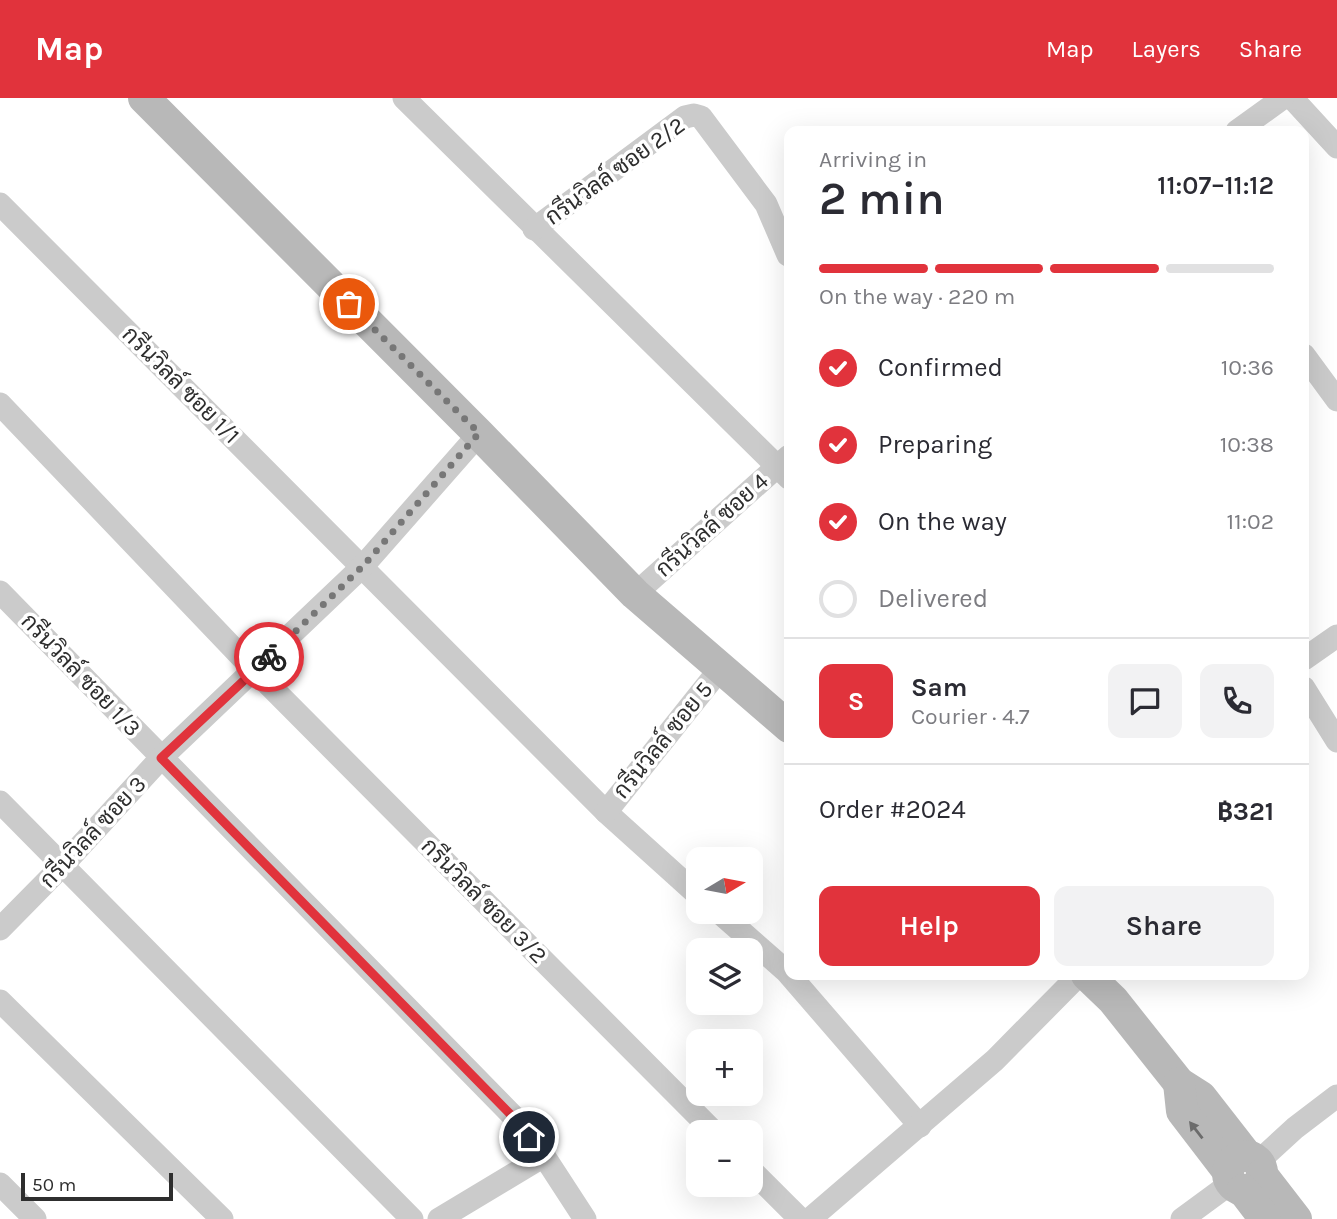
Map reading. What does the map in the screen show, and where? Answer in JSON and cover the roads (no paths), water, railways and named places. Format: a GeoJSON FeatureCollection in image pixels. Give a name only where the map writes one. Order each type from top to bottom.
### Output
{"type":"FeatureCollection","features":[{"type":"Feature","properties":{"kind":"street"},"geometry":{"type":"LineString","coordinates":[[144,98],[479,433],[635,594],[784,723]]}},
{"type":"Feature","properties":{"kind":"street"},"geometry":{"type":"LineString","coordinates":[[404,98],[534,229],[784,466]]}},
{"type":"Feature","properties":{"kind":"street"},"geometry":{"type":"LineString","coordinates":[[1244,126],[1283,98]]}},
{"type":"Feature","properties":{"kind":"street"},"geometry":{"type":"LineString","coordinates":[[1292,98],[1337,147]]}},
{"type":"Feature","properties":{"kind":"street","name":"กรีนวิลล์ ซอย 2/2"},"geometry":{"type":"LineString","coordinates":[[534,229],[644,146],[685,117],[694,115],[701,117],[766,204],[784,246]]}},
{"type":"Feature","properties":{"kind":"street","name":"กรีนวิลล์ ซอย 1/1"},"geometry":{"type":"LineString","coordinates":[[0,204],[606,812],[686,884]]}},
{"type":"Feature","properties":{"kind":"street"},"geometry":{"type":"LineString","coordinates":[[1309,362],[1337,400]]}},
{"type":"Feature","properties":{"kind":"street","name":"กรีนวิลล์ ซอย 3/2"},"geometry":{"type":"LineString","coordinates":[[0,404],[255,671],[702,1120]]}},
{"type":"Feature","properties":{"kind":"street","name":"กรีนวิลล์ ซอย 3"},"geometry":{"type":"LineString","coordinates":[[0,929],[161,758],[363,566],[479,433]]}},
{"type":"Feature","properties":{"kind":"street","name":"กรีนวิลล์ ซอย 4"},"geometry":{"type":"LineString","coordinates":[[635,594],[784,468]]}},
{"type":"Feature","properties":{"kind":"street","name":"กรีนวิลล์ ซอย 1/3"},"geometry":{"type":"LineString","coordinates":[[0,592],[161,758]]}},
{"type":"Feature","properties":{"kind":"street"},"geometry":{"type":"LineString","coordinates":[[1309,656],[1337,636]]}},
{"type":"Feature","properties":{"kind":"street","name":"กรีนวิลล์ ซอย 5"},"geometry":{"type":"LineString","coordinates":[[606,812],[720,669]]}},
{"type":"Feature","properties":{"kind":"street"},"geometry":{"type":"LineString","coordinates":[[1309,696],[1337,741]]}},
{"type":"Feature","properties":{"kind":"street"},"geometry":{"type":"LineString","coordinates":[[161,758],[514,1118],[544,1156],[585,1219]]}},
{"type":"Feature","properties":{"kind":"street"},"geometry":{"type":"LineString","coordinates":[[0,802],[412,1219]]}},
{"type":"Feature","properties":{"kind":"street"},"geometry":{"type":"LineString","coordinates":[[733,924],[784,969]]}},
{"type":"Feature","properties":{"kind":"street"},"geometry":{"type":"LineString","coordinates":[[794,980],[919,1126]]}},
{"type":"Feature","properties":{"kind":"street"},"geometry":{"type":"LineString","coordinates":[[810,1219],[995,1060],[1074,980]]}},
{"type":"Feature","properties":{"kind":"street"},"geometry":{"type":"LineString","coordinates":[[1092,980],[1113,1000],[1179,1083],[1201,1097],[1245,1173],[1265,1219]]}},
{"type":"Feature","properties":{"kind":"street"},"geometry":{"type":"LineString","coordinates":[[0,1001],[222,1219]]}},
{"type":"Feature","properties":{"kind":"street"},"geometry":{"type":"LineString","coordinates":[[1182,1219],[1245,1173],[1295,1128],[1337,1096]]}},
{"type":"Feature","properties":{"kind":"street"},"geometry":{"type":"LineString","coordinates":[[439,1219],[544,1156]]}},
{"type":"Feature","properties":{"kind":"street"},"geometry":{"type":"LineString","coordinates":[[1245,1173],[1296,1219]]}},
{"type":"Feature","properties":{"kind":"street"},"geometry":{"type":"LineString","coordinates":[[763,1182],[800,1219]]}},
{"type":"Feature","properties":{"kind":"street"},"geometry":{"type":"LineString","coordinates":[[0,1184],[28,1217]]}}]}
